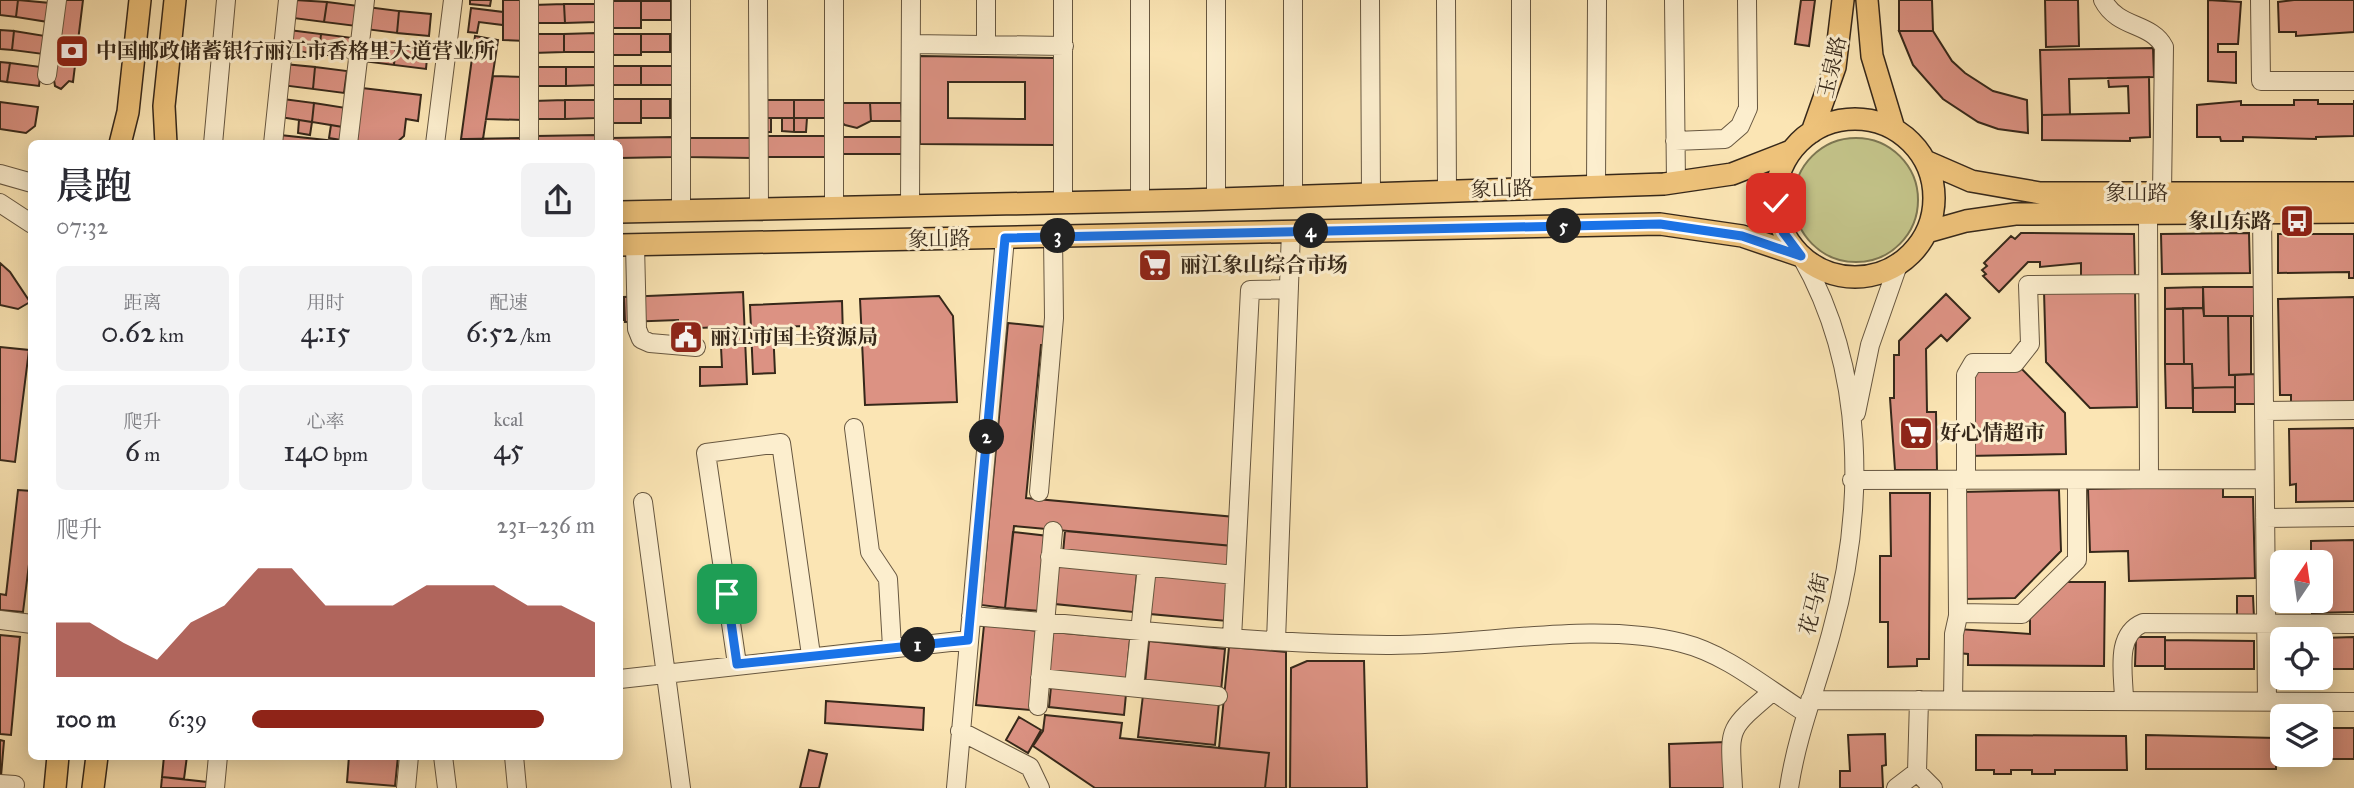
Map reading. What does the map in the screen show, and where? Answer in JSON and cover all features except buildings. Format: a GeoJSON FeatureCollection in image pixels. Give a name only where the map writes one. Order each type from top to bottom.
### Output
{"type":"FeatureCollection","features":[{"type":"Feature","properties":{"kind":"main road"},"geometry":{"type":"LineString","coordinates":[[121,140],[128,112],[140,0]]}},
{"type":"Feature","properties":{"kind":"main road"},"geometry":{"type":"LineString","coordinates":[[166,140],[164,106],[175,0]]}},
{"type":"Feature","properties":{"kind":"main road","name":"玉泉路"},"geometry":{"type":"LineString","coordinates":[[1812,132],[1835,67],[1843,0]]}},
{"type":"Feature","properties":{"kind":"main road","name":"玉泉路"},"geometry":{"type":"LineString","coordinates":[[1867,0],[1872,56],[1894,130]]}},
{"type":"Feature","properties":{"kind":"main road"},"geometry":{"type":"LineString","coordinates":[[1851,119],[1880,123],[1894,130],[1906,138],[1925,161],[1931,174],[1934,204],[1927,232],[1919,245],[1898,265],[1870,276],[1840,276],[1826,272],[1801,256],[1783,232],[1776,203],[1779,175],[1791,151],[1824,125],[1851,119]]}},
{"type":"Feature","properties":{"kind":"main road","name":"象山路"},"geometry":{"type":"LineString","coordinates":[[623,212],[1216,199],[1676,183],[1732,174],[1791,151]]}},
{"type":"Feature","properties":{"kind":"main road","name":"象山路"},"geometry":{"type":"LineString","coordinates":[[1925,161],[1971,181],[2018,191],[2354,192]]}},
{"type":"Feature","properties":{"kind":"main road","name":"象山路"},"geometry":{"type":"LineString","coordinates":[[1927,232],[2003,215],[2354,212]]}},
{"type":"Feature","properties":{"kind":"main road","name":"象山路"},"geometry":{"type":"LineString","coordinates":[[627,245],[1660,224],[1742,236],[1801,256]]}},
{"type":"Feature","properties":{"kind":"main road"},"geometry":{"type":"LineString","coordinates":[[55,788],[58,760]]}},
{"type":"Feature","properties":{"kind":"main road"},"geometry":{"type":"LineString","coordinates":[[93,788],[96,760]]}},
{"type":"Feature","properties":{"kind":"street"},"geometry":{"type":"LineString","coordinates":[[47,75],[57,0]]}},
{"type":"Feature","properties":{"kind":"street"},"geometry":{"type":"LineString","coordinates":[[211,140],[226,0]]}},
{"type":"Feature","properties":{"kind":"street"},"geometry":{"type":"LineString","coordinates":[[273,140],[288,0]]}},
{"type":"Feature","properties":{"kind":"street"},"geometry":{"type":"LineString","coordinates":[[348,140],[365,0]]}},
{"type":"Feature","properties":{"kind":"street"},"geometry":{"type":"LineString","coordinates":[[436,140],[453,0]]}},
{"type":"Feature","properties":{"kind":"street"},"geometry":{"type":"LineString","coordinates":[[529,0],[529,140]]}},
{"type":"Feature","properties":{"kind":"street"},"geometry":{"type":"LineString","coordinates":[[604,0],[604,140]]}},
{"type":"Feature","properties":{"kind":"street"},"geometry":{"type":"LineString","coordinates":[[681,0],[681,210]]}},
{"type":"Feature","properties":{"kind":"street"},"geometry":{"type":"LineString","coordinates":[[758,0],[759,208]]}},
{"type":"Feature","properties":{"kind":"street"},"geometry":{"type":"LineString","coordinates":[[834,0],[834,207]]}},
{"type":"Feature","properties":{"kind":"street"},"geometry":{"type":"LineString","coordinates":[[910,205],[911,0]]}},
{"type":"Feature","properties":{"kind":"street"},"geometry":{"type":"LineString","coordinates":[[986,0],[986,45]]}},
{"type":"Feature","properties":{"kind":"street"},"geometry":{"type":"LineString","coordinates":[[1063,0],[1063,202]]}},
{"type":"Feature","properties":{"kind":"street"},"geometry":{"type":"LineString","coordinates":[[1140,0],[1140,201]]}},
{"type":"Feature","properties":{"kind":"street"},"geometry":{"type":"LineString","coordinates":[[1216,0],[1216,199]]}},
{"type":"Feature","properties":{"kind":"street"},"geometry":{"type":"LineString","coordinates":[[1293,0],[1293,196]]}},
{"type":"Feature","properties":{"kind":"street"},"geometry":{"type":"LineString","coordinates":[[1370,0],[1371,194]]}},
{"type":"Feature","properties":{"kind":"street"},"geometry":{"type":"LineString","coordinates":[[1446,0],[1447,191]]}},
{"type":"Feature","properties":{"kind":"street"},"geometry":{"type":"LineString","coordinates":[[1521,0],[1521,189]]}},
{"type":"Feature","properties":{"kind":"street"},"geometry":{"type":"LineString","coordinates":[[1596,186],[1597,0]]}},
{"type":"Feature","properties":{"kind":"street"},"geometry":{"type":"LineString","coordinates":[[1674,0],[1676,183]]}},
{"type":"Feature","properties":{"kind":"street"},"geometry":{"type":"LineString","coordinates":[[1675,142],[1725,139],[1745,118],[1748,108],[1747,0]]}},
{"type":"Feature","properties":{"kind":"street"},"geometry":{"type":"LineString","coordinates":[[2103,0],[2115,16],[2156,36],[2164,47],[2162,193]]}},
{"type":"Feature","properties":{"kind":"street"},"geometry":{"type":"LineString","coordinates":[[2260,0],[2261,81],[2354,81]]}},
{"type":"Feature","properties":{"kind":"street"},"geometry":{"type":"LineString","coordinates":[[911,44],[1064,46]]}},
{"type":"Feature","properties":{"kind":"street"},"geometry":{"type":"LineString","coordinates":[[0,174],[28,182]]}},
{"type":"Feature","properties":{"kind":"street"},"geometry":{"type":"LineString","coordinates":[[0,203],[28,221]]}},
{"type":"Feature","properties":{"kind":"street"},"geometry":{"type":"LineString","coordinates":[[2262,212],[2267,701]]}},
{"type":"Feature","properties":{"kind":"street"},"geometry":{"type":"LineString","coordinates":[[2148,213],[2149,479]]}},
{"type":"Feature","properties":{"kind":"street"},"geometry":{"type":"LineString","coordinates":[[1276,641],[1291,232]]}},
{"type":"Feature","properties":{"kind":"street"},"geometry":{"type":"LineString","coordinates":[[1040,492],[1054,318],[1053,236]]}},
{"type":"Feature","properties":{"kind":"street"},"geometry":{"type":"LineString","coordinates":[[956,788],[1005,238]]}},
{"type":"Feature","properties":{"kind":"street"},"geometry":{"type":"LineString","coordinates":[[627,245],[637,329],[641,339],[650,344],[696,347]]}},
{"type":"Feature","properties":{"kind":"street","name":"花马街"},"geometry":{"type":"LineString","coordinates":[[1801,256],[1821,293],[1838,340],[1853,427]]}},
{"type":"Feature","properties":{"kind":"street","name":"花马街"},"geometry":{"type":"LineString","coordinates":[[1789,788],[1808,707],[1843,585],[1852,480],[1853,427],[1870,345],[1898,265]]}},
{"type":"Feature","properties":{"kind":"street"},"geometry":{"type":"LineString","coordinates":[[1953,700],[1966,375],[1973,363],[2015,363],[2030,344],[2028,285],[2148,284]]}},
{"type":"Feature","properties":{"kind":"street"},"geometry":{"type":"LineString","coordinates":[[1232,638],[1250,290],[1289,289]]}},
{"type":"Feature","properties":{"kind":"street"},"geometry":{"type":"LineString","coordinates":[[2264,411],[2354,411]]}},
{"type":"Feature","properties":{"kind":"street"},"geometry":{"type":"LineString","coordinates":[[855,428],[870,552],[888,579],[892,647]]}},
{"type":"Feature","properties":{"kind":"street"},"geometry":{"type":"LineString","coordinates":[[737,664],[706,453],[781,443],[811,655]]}},
{"type":"Feature","properties":{"kind":"street"},"geometry":{"type":"LineString","coordinates":[[1852,480],[2264,479]]}},
{"type":"Feature","properties":{"kind":"street"},"geometry":{"type":"LineString","coordinates":[[1958,613],[2022,614],[2077,560],[2077,480]]}},
{"type":"Feature","properties":{"kind":"street"},"geometry":{"type":"LineString","coordinates":[[643,502],[681,788]]}},
{"type":"Feature","properties":{"kind":"street"},"geometry":{"type":"LineString","coordinates":[[2265,518],[2354,517]]}},
{"type":"Feature","properties":{"kind":"street"},"geometry":{"type":"LineString","coordinates":[[1038,706],[1053,531]]}},
{"type":"Feature","properties":{"kind":"street"},"geometry":{"type":"LineString","coordinates":[[1050,557],[1235,575]]}},
{"type":"Feature","properties":{"kind":"street"},"geometry":{"type":"LineString","coordinates":[[1134,687],[1147,567]]}},
{"type":"Feature","properties":{"kind":"street"},"geometry":{"type":"LineString","coordinates":[[971,616],[1276,641],[1427,645],[1571,634],[1624,634],[1670,640],[1703,649],[1772,692],[1808,707],[1919,700],[2354,702]]}},
{"type":"Feature","properties":{"kind":"street"},"geometry":{"type":"LineString","coordinates":[[0,620],[28,624]]}},
{"type":"Feature","properties":{"kind":"street"},"geometry":{"type":"LineString","coordinates":[[2124,701],[2124,644],[2128,634],[2137,625],[2354,624]]}},
{"type":"Feature","properties":{"kind":"street"},"geometry":{"type":"LineString","coordinates":[[623,679],[811,655],[968,640]]}},
{"type":"Feature","properties":{"kind":"street"},"geometry":{"type":"LineString","coordinates":[[1040,678],[1217,696]]}},
{"type":"Feature","properties":{"kind":"street"},"geometry":{"type":"LineString","coordinates":[[1733,788],[1731,733],[1737,722],[1772,692]]}},
{"type":"Feature","properties":{"kind":"street"},"geometry":{"type":"LineString","coordinates":[[1919,700],[1917,772],[1933,788]]}},
{"type":"Feature","properties":{"kind":"street"},"geometry":{"type":"LineString","coordinates":[[960,731],[1030,767],[1040,788]]}},
{"type":"Feature","properties":{"kind":"street"},"geometry":{"type":"LineString","coordinates":[[215,788],[218,760]]}},
{"type":"Feature","properties":{"kind":"street"},"geometry":{"type":"LineString","coordinates":[[406,788],[409,760]]}},
{"type":"Feature","properties":{"kind":"street"},"geometry":{"type":"LineString","coordinates":[[444,760],[447,788]]}},
{"type":"Feature","properties":{"kind":"street"},"geometry":{"type":"LineString","coordinates":[[514,760],[517,788]]}},
{"type":"Feature","properties":{"kind":"street"},"geometry":{"type":"LineString","coordinates":[[1896,788],[1917,772]]}},
{"type":"Feature","properties":{"kind":"street"},"geometry":{"type":"LineString","coordinates":[[0,784],[15,785],[14,788]]}},
{"type":"Feature","properties":{"kind":"green space"},"geometry":{"type":"Polygon","coordinates":[[[1856,138],[1880,142],[1900,156],[1914,176],[1918,200],[1914,224],[1900,244],[1880,258],[1856,262],[1832,258],[1812,244],[1798,224],[1794,200],[1798,176],[1812,156],[1832,142],[1856,138]]]}},
{"type":"Feature","properties":{"kind":"place","name":"中国邮政储蓄银行丽江市香格里大道营业所"},"geometry":{"type":"Point","coordinates":[72,51]}},
{"type":"Feature","properties":{"kind":"place","name":"象山东路"},"geometry":{"type":"Point","coordinates":[2297,221]}},
{"type":"Feature","properties":{"kind":"place","name":"丽江象山综合市场"},"geometry":{"type":"Point","coordinates":[1155,265]}},
{"type":"Feature","properties":{"kind":"place","name":"丽江市国土资源局"},"geometry":{"type":"Point","coordinates":[686,337]}},
{"type":"Feature","properties":{"kind":"place","name":"好心情超市"},"geometry":{"type":"Point","coordinates":[1916,433]}},
{"type":"Feature","properties":{"kind":"route"},"geometry":{"type":"LineString","coordinates":[[727,594],[737,664],[968,640],[1005,238],[1660,224],[1712,229],[1772,244],[1801,256],[1783,232],[1776,203]]}}]}
